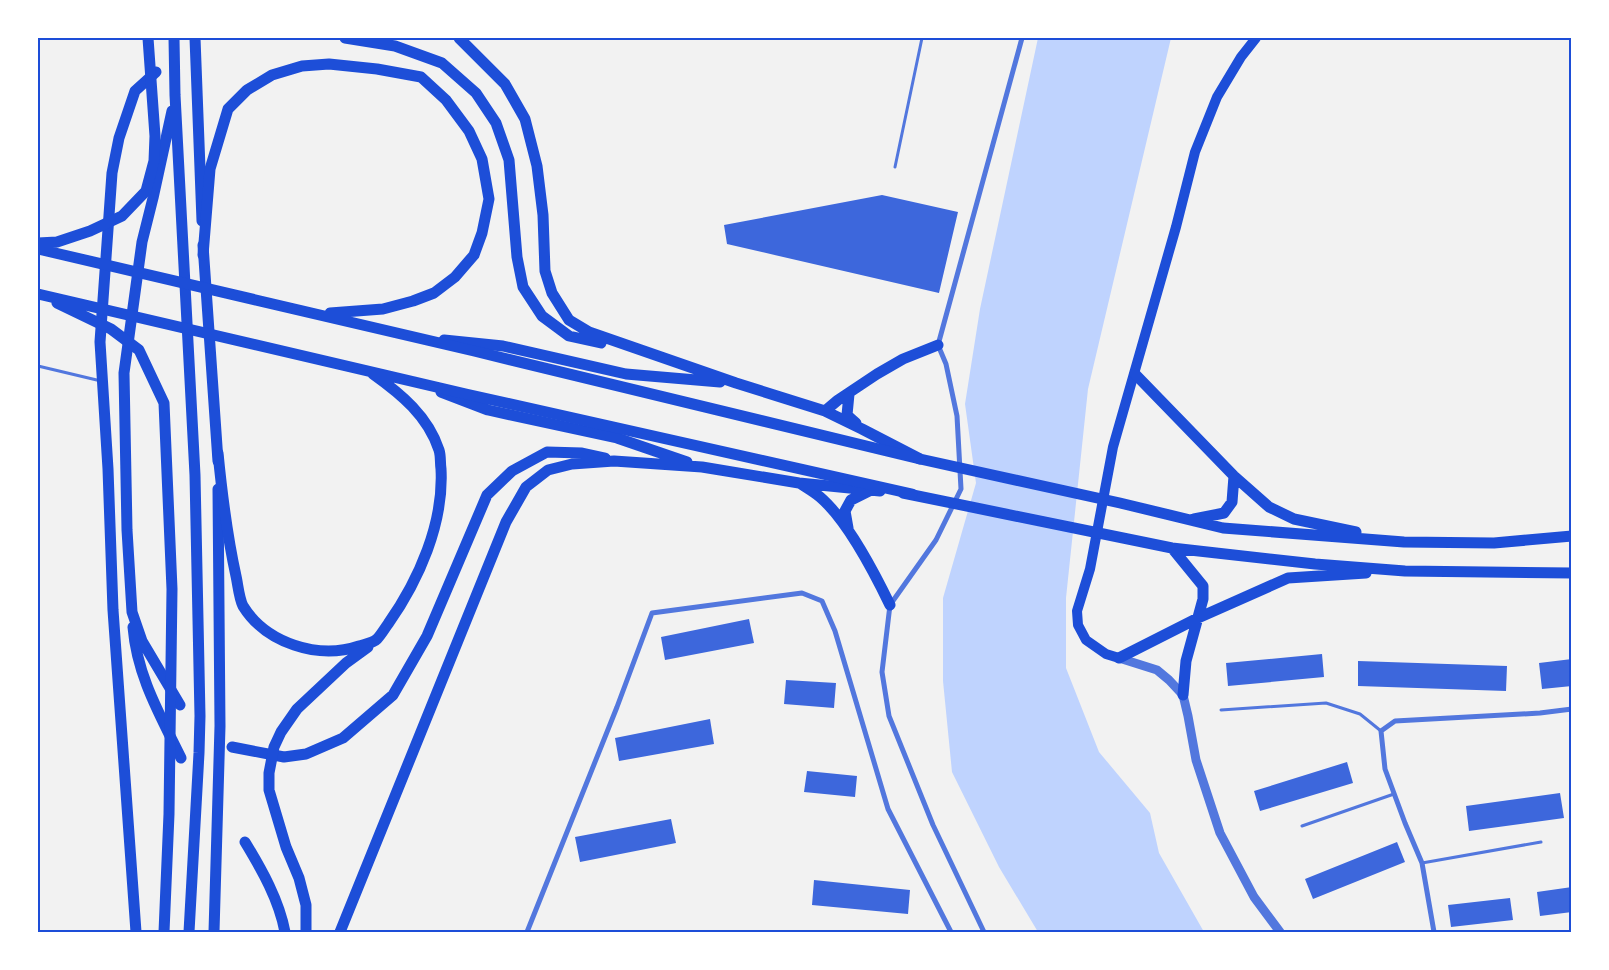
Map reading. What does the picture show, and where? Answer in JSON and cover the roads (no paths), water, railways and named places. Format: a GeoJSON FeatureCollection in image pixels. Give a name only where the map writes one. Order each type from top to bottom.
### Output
{"type":"FeatureCollection","features":[{"type":"Feature","properties":{"kind":"main road"},"geometry":{"type":"LineString","coordinates":[[174,38],[175,95],[195,475],[200,716],[200,753],[189,932]]}},
{"type":"Feature","properties":{"kind":"main road"},"geometry":{"type":"LineString","coordinates":[[194,38],[203,255],[218,453],[227,538],[242,604],[260,626],[287,644],[316,650],[349,650],[376,640]]}},
{"type":"Feature","properties":{"kind":"main road"},"geometry":{"type":"LineString","coordinates":[[345,38],[395,46],[442,63],[476,93],[496,123],[509,160],[517,257],[524,287],[542,316],[570,336],[664,357]]}},
{"type":"Feature","properties":{"kind":"main road"},"geometry":{"type":"LineString","coordinates":[[460,38],[505,84],[525,119],[537,166],[543,215],[545,271],[552,293],[569,320],[589,332],[825,412],[862,429],[920,460]]}},
{"type":"Feature","properties":{"kind":"main road"},"geometry":{"type":"LineString","coordinates":[[1256,38],[1241,57],[1217,97],[1195,152],[1176,227],[1113,447],[1090,569],[1077,611],[1078,625],[1086,640],[1106,654],[1119,658],[1198,618],[1288,578],[1405,571]]}},
{"type":"Feature","properties":{"kind":"main road"},"geometry":{"type":"LineString","coordinates":[[38,243],[58,242],[106,224],[122,216],[146,190],[154,162],[155,136],[148,39]]}},
{"type":"Feature","properties":{"kind":"main road"},"geometry":{"type":"LineString","coordinates":[[203,255],[210,169],[228,109],[247,90],[272,75],[302,66],[329,64],[377,69],[420,77],[446,100],[469,131],[482,160],[489,199],[482,233],[474,255],[455,277],[434,293],[420,299],[383,309],[319,314]]}},
{"type":"Feature","properties":{"kind":"main road"},"geometry":{"type":"LineString","coordinates":[[136,932],[114,629],[108,469],[100,342],[112,173],[118,138],[135,91],[156,72]]}},
{"type":"Feature","properties":{"kind":"main road"},"geometry":{"type":"LineString","coordinates":[[175,95],[154,198],[142,242],[124,373],[127,530],[135,648],[141,672],[181,758]]}},
{"type":"Feature","properties":{"kind":"main road"},"geometry":{"type":"LineString","coordinates":[[38,249],[474,351],[920,460],[1120,503],[1223,528],[1404,542],[1494,543],[1572,536]]}},
{"type":"Feature","properties":{"kind":"main road"},"geometry":{"type":"LineString","coordinates":[[38,294],[466,394],[912,494],[1172,548],[1315,564],[1405,571],[1572,573]]}},
{"type":"Feature","properties":{"kind":"main road"},"geometry":{"type":"LineString","coordinates":[[38,294],[111,329],[139,350],[164,403],[172,589],[169,814],[164,932]]}},
{"type":"Feature","properties":{"kind":"main road"},"geometry":{"type":"LineString","coordinates":[[418,338],[503,346],[626,374],[736,383]]}},
{"type":"Feature","properties":{"kind":"main road"},"geometry":{"type":"LineString","coordinates":[[825,412],[838,400],[876,374],[938,344]]}},
{"type":"Feature","properties":{"kind":"main road"},"geometry":{"type":"LineString","coordinates":[[306,932],[306,905],[269,790],[269,773],[274,748],[281,732],[297,709],[346,663],[376,640],[397,612],[416,578],[434,530],[442,487],[440,452],[431,430],[413,406],[391,386],[368,371]]}},
{"type":"Feature","properties":{"kind":"main road"},"geometry":{"type":"LineString","coordinates":[[1135,374],[1234,476],[1270,508],[1294,519],[1404,542]]}},
{"type":"Feature","properties":{"kind":"main road"},"geometry":{"type":"LineString","coordinates":[[414,381],[488,410],[617,438],[702,467]]}},
{"type":"Feature","properties":{"kind":"main road"},"geometry":{"type":"LineString","coordinates":[[849,394],[847,415],[862,429]]}},
{"type":"Feature","properties":{"kind":"main road"},"geometry":{"type":"LineString","coordinates":[[232,747],[284,757],[306,754],[343,738],[393,695],[427,636],[487,495],[512,471],[547,452],[582,452],[614,461]]}},
{"type":"Feature","properties":{"kind":"main road"},"geometry":{"type":"LineString","coordinates":[[214,932],[220,726],[218,453]]}},
{"type":"Feature","properties":{"kind":"main road"},"geometry":{"type":"LineString","coordinates":[[340,932],[506,522],[526,487],[548,470],[572,464],[614,461],[702,467],[799,483],[912,494]]}},
{"type":"Feature","properties":{"kind":"main road"},"geometry":{"type":"LineString","coordinates":[[1188,520],[1224,514],[1232,502],[1234,476]]}},
{"type":"Feature","properties":{"kind":"main road"},"geometry":{"type":"LineString","coordinates":[[799,483],[820,497],[834,511],[876,576],[890,605]]}},
{"type":"Feature","properties":{"kind":"main road"},"geometry":{"type":"LineString","coordinates":[[848,532],[845,511],[851,500],[871,490]]}},
{"type":"Feature","properties":{"kind":"main road"},"geometry":{"type":"LineString","coordinates":[[1172,548],[1203,586],[1203,599],[1186,661],[1183,696]]}},
{"type":"Feature","properties":{"kind":"main road"},"geometry":{"type":"LineString","coordinates":[[132,612],[142,641],[180,705]]}},
{"type":"Feature","properties":{"kind":"main road"},"geometry":{"type":"LineString","coordinates":[[245,842],[271,888],[282,917],[285,932]]}},
{"type":"Feature","properties":{"kind":"street"},"geometry":{"type":"LineString","coordinates":[[984,932],[933,825],[889,716],[882,672],[890,605],[936,540],[962,489],[957,416],[946,364],[938,344],[1022,38]]}},
{"type":"Feature","properties":{"kind":"street"},"geometry":{"type":"LineString","coordinates":[[527,932],[617,707],[652,613],[802,593],[822,601],[829,616],[888,809],[951,932]]}},
{"type":"Feature","properties":{"kind":"street"},"geometry":{"type":"LineString","coordinates":[[1119,658],[1157,670],[1170,680],[1183,696],[1196,760],[1220,833],[1254,896],[1280,932]]}},
{"type":"Feature","properties":{"kind":"street"},"geometry":{"type":"LineString","coordinates":[[1434,932],[1422,863],[1385,768],[1381,731],[1395,721],[1540,713],[1572,709]]}},
{"type":"Feature","properties":{"kind":"lane"},"geometry":{"type":"LineString","coordinates":[[895,167],[922,38]]}},
{"type":"Feature","properties":{"kind":"lane"},"geometry":{"type":"LineString","coordinates":[[38,366],[102,382]]}},
{"type":"Feature","properties":{"kind":"lane"},"geometry":{"type":"LineString","coordinates":[[1221,710],[1326,703],[1360,714],[1381,731]]}},
{"type":"Feature","properties":{"kind":"lane"},"geometry":{"type":"LineString","coordinates":[[1302,826],[1394,794]]}},
{"type":"Feature","properties":{"kind":"lane"},"geometry":{"type":"LineString","coordinates":[[1422,863],[1541,842]]}},
{"type":"Feature","properties":{"kind":"water"},"geometry":{"type":"Polygon","coordinates":[[[1038,38],[1171,38],[1088,389],[1066,598],[1066,668],[1099,752],[1150,813],[1159,853],[1204,932],[1038,932],[999,867],[952,772],[943,681],[943,598],[976,483],[965,404],[980,309],[1038,38]]]}}]}
